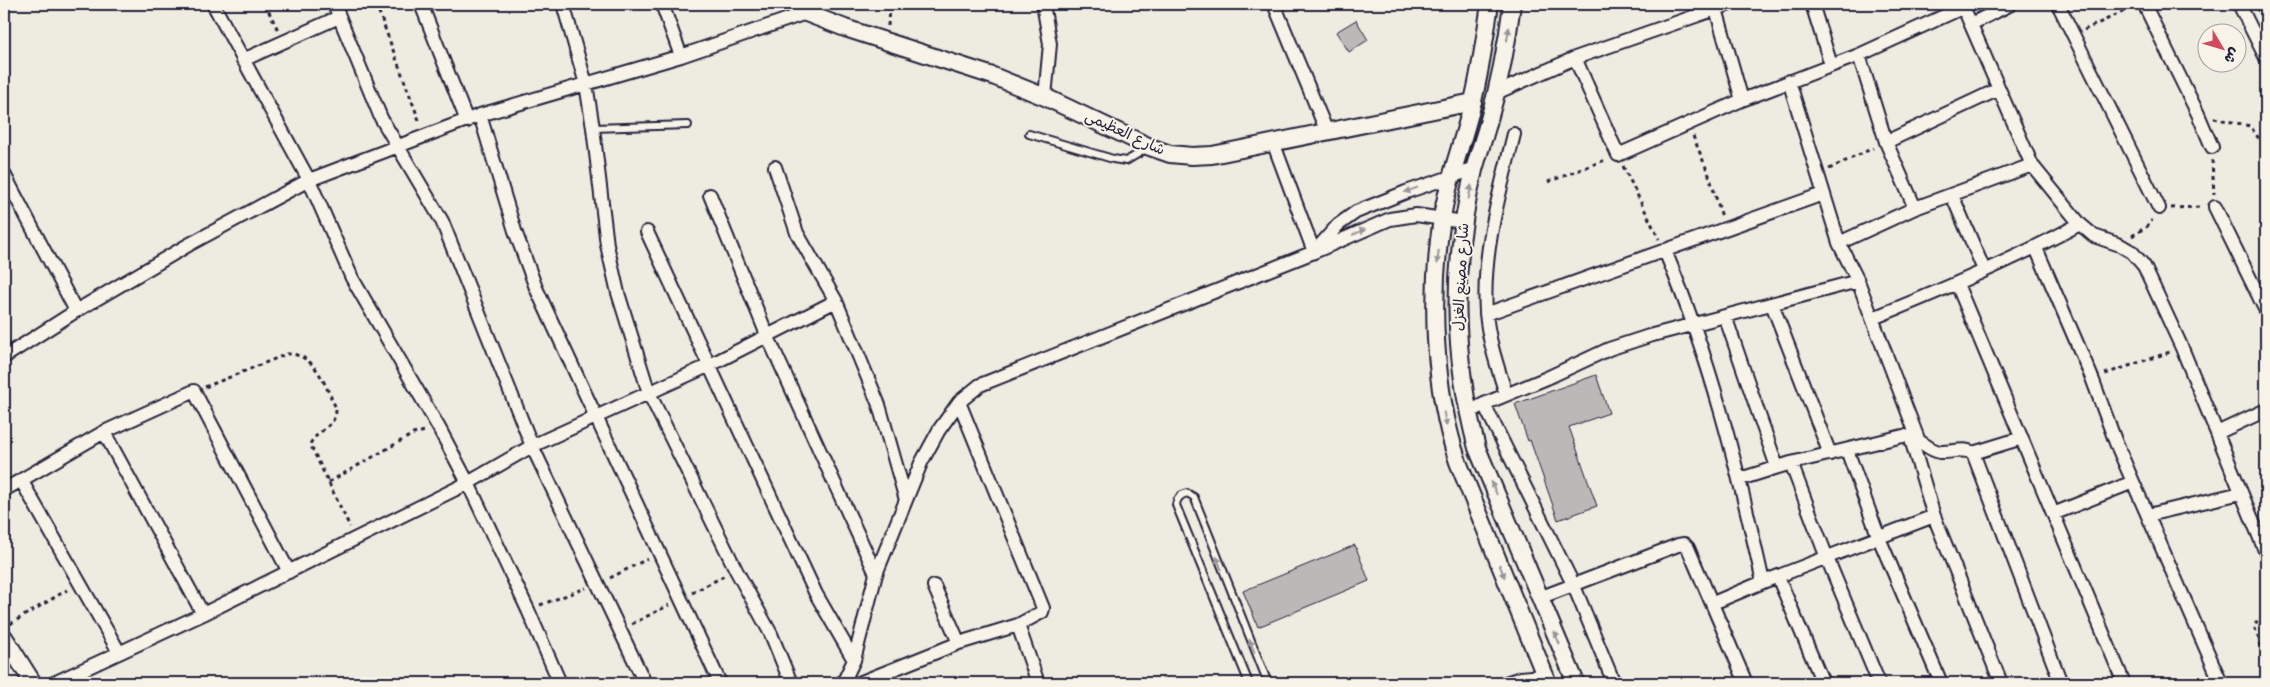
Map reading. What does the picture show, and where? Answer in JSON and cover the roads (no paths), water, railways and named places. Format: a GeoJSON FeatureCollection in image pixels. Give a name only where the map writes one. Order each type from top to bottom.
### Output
{"type":"FeatureCollection","features":[{"type":"Feature","properties":{"kind":"street"},"geometry":{"type":"LineString","coordinates":[[213,4],[309,180],[352,278],[439,428],[468,483],[560,683]]}},
{"type":"Feature","properties":{"kind":"street"},"geometry":{"type":"LineString","coordinates":[[334,4],[382,118],[442,221],[532,446],[596,584],[645,683]]}},
{"type":"Feature","properties":{"kind":"street"},"geometry":{"type":"LineString","coordinates":[[421,4],[467,122]]}},
{"type":"Feature","properties":{"kind":"street"},"geometry":{"type":"LineString","coordinates":[[562,4],[586,84],[607,246],[618,293],[650,393],[736,570],[771,634],[791,683]]}},
{"type":"Feature","properties":{"kind":"street"},"geometry":{"type":"LineString","coordinates":[[662,4],[681,56]]}},
{"type":"Feature","properties":{"kind":"street","name":"شارع العظيمى"},"geometry":{"type":"LineString","coordinates":[[792,4],[806,13],[993,76],[1045,97],[1150,147],[1170,154],[1212,155],[1473,102]]}},
{"type":"Feature","properties":{"kind":"street"},"geometry":{"type":"LineString","coordinates":[[1043,4],[1050,44],[1045,97]]}},
{"type":"Feature","properties":{"kind":"street"},"geometry":{"type":"LineString","coordinates":[[1274,4],[1327,132]]}},
{"type":"Feature","properties":{"kind":"street","name":"شارع مصنع الغزل"},"geometry":{"type":"LineString","coordinates":[[1490,4],[1473,102],[1451,176],[1442,218],[1437,270],[1437,358],[1440,395],[1448,431],[1458,462],[1545,678]]}},
{"type":"Feature","properties":{"kind":"street","name":"شارع مصنع الغزل"},"geometry":{"type":"LineString","coordinates":[[1512,4],[1496,93],[1474,169],[1464,222],[1456,323],[1460,368],[1468,413],[1477,448],[1576,683]]}},
{"type":"Feature","properties":{"kind":"street"},"geometry":{"type":"LineString","coordinates":[[1496,93],[1574,58],[1730,4]]}},
{"type":"Feature","properties":{"kind":"street"},"geometry":{"type":"LineString","coordinates":[[1812,4],[1831,65]]}},
{"type":"Feature","properties":{"kind":"street"},"geometry":{"type":"LineString","coordinates":[[1972,24],[2011,4]]}},
{"type":"Feature","properties":{"kind":"street"},"geometry":{"type":"LineString","coordinates":[[2058,4],[2159,208]]}},
{"type":"Feature","properties":{"kind":"street"},"geometry":{"type":"LineString","coordinates":[[2239,4],[2266,58]]}},
{"type":"Feature","properties":{"kind":"street"},"geometry":{"type":"LineString","coordinates":[[1574,58],[1618,155],[1789,80],[1859,55],[1963,6],[2032,165],[2080,224],[2094,236],[2120,244],[2132,252],[2144,266],[2182,348],[2266,553]]}},
{"type":"Feature","properties":{"kind":"street"},"geometry":{"type":"LineString","coordinates":[[2138,6],[2198,114],[2212,147]]}},
{"type":"Feature","properties":{"kind":"street"},"geometry":{"type":"LineString","coordinates":[[1716,9],[1742,100]]}},
{"type":"Feature","properties":{"kind":"street"},"geometry":{"type":"LineString","coordinates":[[4,357],[76,311],[190,244],[309,180],[424,135],[467,122],[480,115],[681,56],[806,13]]}},
{"type":"Feature","properties":{"kind":"street"},"geometry":{"type":"LineString","coordinates":[[243,60],[339,17]]}},
{"type":"Feature","properties":{"kind":"street"},"geometry":{"type":"LineString","coordinates":[[1859,55],[1886,142],[1915,208]]}},
{"type":"Feature","properties":{"kind":"street"},"geometry":{"type":"LineString","coordinates":[[1789,80],[1839,244],[1858,281],[1873,318],[1914,438],[1934,516],[2001,683]]}},
{"type":"Feature","properties":{"kind":"street"},"geometry":{"type":"LineString","coordinates":[[1886,142],[1999,89]]}},
{"type":"Feature","properties":{"kind":"street"},"geometry":{"type":"LineString","coordinates":[[480,115],[515,231],[536,288],[720,683]]}},
{"type":"Feature","properties":{"kind":"street"},"geometry":{"type":"LineString","coordinates":[[1506,394],[1486,314],[1485,282],[1491,229],[1514,134]]}},
{"type":"Feature","properties":{"kind":"street"},"geometry":{"type":"LineString","coordinates":[[1274,142],[1314,252]]}},
{"type":"Feature","properties":{"kind":"street"},"geometry":{"type":"LineString","coordinates":[[1839,244],[1915,208],[2032,165]]}},
{"type":"Feature","properties":{"kind":"street"},"geometry":{"type":"LineString","coordinates":[[775,167],[797,234],[836,301],[879,405],[906,500]]}},
{"type":"Feature","properties":{"kind":"street"},"geometry":{"type":"LineString","coordinates":[[1314,252],[1338,225],[1356,212],[1474,169]]}},
{"type":"Feature","properties":{"kind":"street"},"geometry":{"type":"LineString","coordinates":[[4,174],[76,311]]}},
{"type":"Feature","properties":{"kind":"street"},"geometry":{"type":"LineString","coordinates":[[1486,314],[1823,194]]}},
{"type":"Feature","properties":{"kind":"street"},"geometry":{"type":"LineString","coordinates":[[710,195],[767,334],[876,574]]}},
{"type":"Feature","properties":{"kind":"street"},"geometry":{"type":"LineString","coordinates":[[1952,195],[1984,270]]}},
{"type":"Feature","properties":{"kind":"street"},"geometry":{"type":"LineString","coordinates":[[2215,207],[2266,311]]}},
{"type":"Feature","properties":{"kind":"street"},"geometry":{"type":"LineString","coordinates":[[843,683],[854,660],[876,574],[921,462],[939,430],[959,402],[980,384],[1314,252],[1390,219],[1416,215],[1464,222]]}},
{"type":"Feature","properties":{"kind":"street"},"geometry":{"type":"LineString","coordinates":[[1873,318],[1957,284],[1984,270],[2036,248],[2080,224]]}},
{"type":"Feature","properties":{"kind":"street"},"geometry":{"type":"LineString","coordinates":[[647,232],[816,594],[854,660]]}},
{"type":"Feature","properties":{"kind":"street"},"geometry":{"type":"LineString","coordinates":[[2036,248],[2092,378],[2133,482],[2221,683]]}},
{"type":"Feature","properties":{"kind":"street"},"geometry":{"type":"LineString","coordinates":[[1665,251],[1694,324],[1740,478],[1763,582]]}},
{"type":"Feature","properties":{"kind":"street"},"geometry":{"type":"LineString","coordinates":[[1468,413],[1506,394],[1547,378],[1609,349],[1694,324],[1858,281]]}},
{"type":"Feature","properties":{"kind":"street"},"geometry":{"type":"LineString","coordinates":[[1957,284],[2124,683]]}},
{"type":"Feature","properties":{"kind":"street"},"geometry":{"type":"LineString","coordinates":[[54,683],[289,572],[468,483],[532,446],[710,365],[767,334],[836,301]]}},
{"type":"Feature","properties":{"kind":"street"},"geometry":{"type":"LineString","coordinates":[[1772,304],[1830,454]]}},
{"type":"Feature","properties":{"kind":"street"},"geometry":{"type":"LineString","coordinates":[[1725,316],[1777,467]]}},
{"type":"Feature","properties":{"kind":"street"},"geometry":{"type":"LineString","coordinates":[[4,490],[104,432],[194,391],[289,572]]}},
{"type":"Feature","properties":{"kind":"street"},"geometry":{"type":"LineString","coordinates":[[859,683],[959,643],[1038,616],[1043,608],[959,402]]}},
{"type":"Feature","properties":{"kind":"street"},"geometry":{"type":"LineString","coordinates":[[1484,404],[1574,586],[1614,683]]}},
{"type":"Feature","properties":{"kind":"street"},"geometry":{"type":"LineString","coordinates":[[2217,433],[2266,410]]}},
{"type":"Feature","properties":{"kind":"street"},"geometry":{"type":"LineString","coordinates":[[104,432],[203,614]]}},
{"type":"Feature","properties":{"kind":"street"},"geometry":{"type":"LineString","coordinates":[[1740,478],[1830,454],[1914,438],[1940,452],[1966,450],[1973,453],[2022,438]]}},
{"type":"Feature","properties":{"kind":"street"},"geometry":{"type":"LineString","coordinates":[[1848,450],[1879,538],[1941,683]]}},
{"type":"Feature","properties":{"kind":"street"},"geometry":{"type":"LineString","coordinates":[[1973,453],[2061,683]]}},
{"type":"Feature","properties":{"kind":"street"},"geometry":{"type":"LineString","coordinates":[[1792,463],[1827,558],[1879,683]]}},
{"type":"Feature","properties":{"kind":"street"},"geometry":{"type":"LineString","coordinates":[[21,480],[119,652]]}},
{"type":"Feature","properties":{"kind":"street"},"geometry":{"type":"LineString","coordinates":[[2053,514],[2133,482]]}},
{"type":"Feature","properties":{"kind":"street"},"geometry":{"type":"LineString","coordinates":[[2148,515],[2241,493]]}},
{"type":"Feature","properties":{"kind":"street"},"geometry":{"type":"LineString","coordinates":[[1713,603],[1934,516]]}},
{"type":"Feature","properties":{"kind":"street"},"geometry":{"type":"LineString","coordinates":[[1540,598],[1684,544],[1688,548],[1713,603],[1746,683]]}},
{"type":"Feature","properties":{"kind":"street"},"geometry":{"type":"LineString","coordinates":[[1778,577],[1823,683]]}},
{"type":"Feature","properties":{"kind":"street"},"geometry":{"type":"LineString","coordinates":[[934,586],[959,643]]}},
{"type":"Feature","properties":{"kind":"street"},"geometry":{"type":"LineString","coordinates":[[1018,624],[1038,683]]}},
{"type":"Feature","properties":{"kind":"street"},"geometry":{"type":"LineString","coordinates":[[4,637],[34,683]]}},
{"type":"Feature","properties":{"kind":"street"},"geometry":{"type":"LineString","coordinates":[[1545,678],[1567,663]]}},
{"type":"Feature","properties":{"kind":"lane"},"geometry":{"type":"LineString","coordinates":[[593,128],[688,125]]}},
{"type":"Feature","properties":{"kind":"lane"},"geometry":{"type":"LineString","coordinates":[[1029,134],[1113,159],[1126,161],[1150,147]]}},
{"type":"Feature","properties":{"kind":"lane"},"geometry":{"type":"LineString","coordinates":[[1249,683],[1176,505],[1177,499],[1182,494],[1187,493],[1194,497],[1268,683]]}},
{"type":"Feature","properties":{"kind":"lane"},"geometry":{"type":"LineString","coordinates":[[1497,683],[1520,676],[1545,678]]}},
{"type":"Feature","properties":{"kind":"lane"},"geometry":{"type":"LineString","coordinates":[[1529,683],[1545,678]]}}]}
